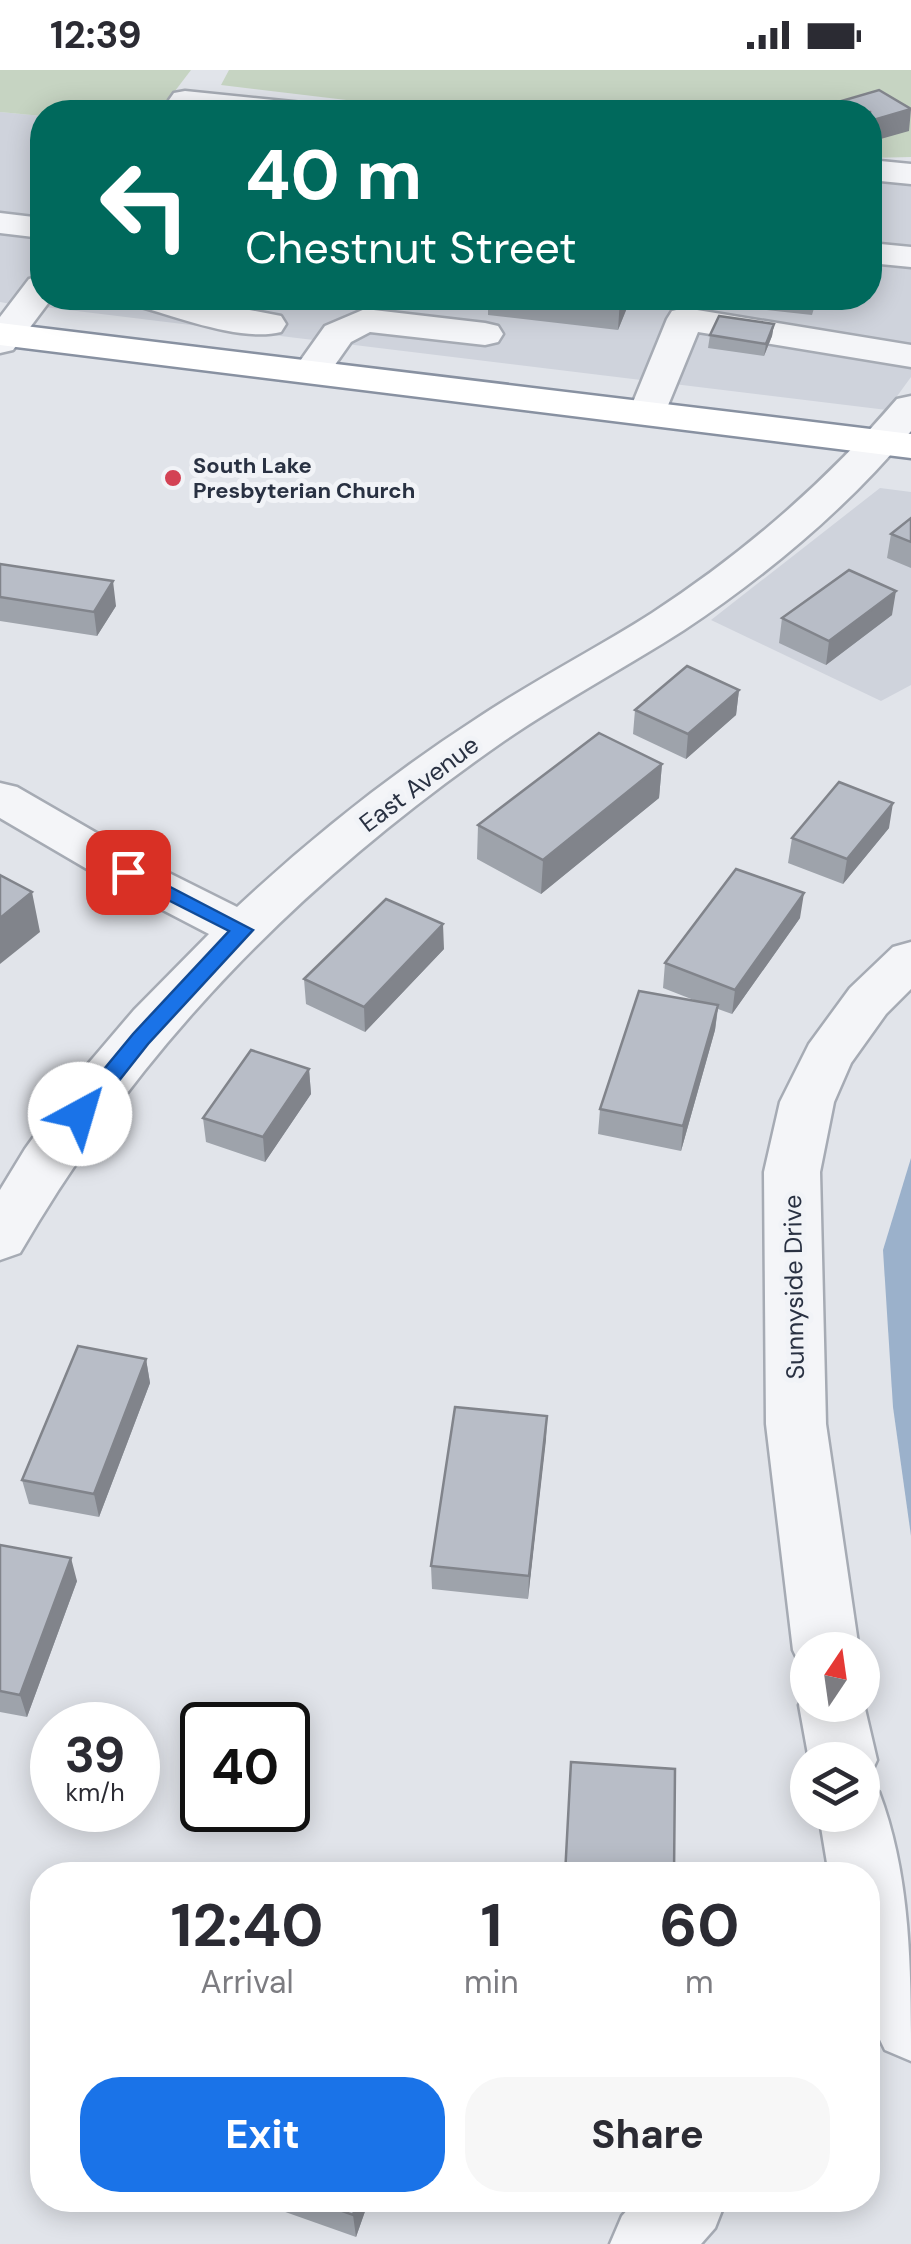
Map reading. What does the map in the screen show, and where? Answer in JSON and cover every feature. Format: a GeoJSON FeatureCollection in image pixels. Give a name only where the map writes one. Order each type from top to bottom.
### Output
{"type":"FeatureCollection","features":[{"type":"Feature","properties":{"kind":"highway"},"geometry":{"type":"LineString","coordinates":[[2,337],[648,412],[902,432]]}},
{"type":"Feature","properties":{"kind":"street"},"geometry":{"type":"LineString","coordinates":[[184,100],[206,70]]}},
{"type":"Feature","properties":{"kind":"street"},"geometry":{"type":"LineString","coordinates":[[882,171],[911,174]]}},
{"type":"Feature","properties":{"kind":"street"},"geometry":{"type":"LineString","coordinates":[[0,223],[30,227]]}},
{"type":"Feature","properties":{"kind":"street"},"geometry":{"type":"LineString","coordinates":[[882,254],[911,257]]}},
{"type":"Feature","properties":{"kind":"street"},"geometry":{"type":"LineString","coordinates":[[2,337],[30,301]]}},
{"type":"Feature","properties":{"kind":"street"},"geometry":{"type":"LineString","coordinates":[[191,310],[204,314],[276,311]]}},
{"type":"Feature","properties":{"kind":"street"},"geometry":{"type":"LineString","coordinates":[[312,372],[338,334],[369,310]]}},
{"type":"Feature","properties":{"kind":"street"},"geometry":{"type":"LineString","coordinates":[[386,310],[484,316],[504,358],[496,394]]}},
{"type":"Feature","properties":{"kind":"street"},"geometry":{"type":"LineString","coordinates":[[244,363],[276,311]]}},
{"type":"Feature","properties":{"kind":"street"},"geometry":{"type":"LineString","coordinates":[[180,356],[204,314]]}},
{"type":"Feature","properties":{"kind":"street"},"geometry":{"type":"LineString","coordinates":[[648,412],[684,319],[911,356]]}},
{"type":"Feature","properties":{"kind":"street","name":"East Avenue"},"geometry":{"type":"LineString","coordinates":[[0,1238],[60,1139],[140,1039],[242,930],[414,784],[492,729],[671,619],[766,552],[902,432]]}},
{"type":"Feature","properties":{"kind":"street"},"geometry":{"type":"LineString","coordinates":[[0,798],[128,872],[242,930]]}},
{"type":"Feature","properties":{"kind":"street","name":"Sunnyside Drive"},"geometry":{"type":"LineString","coordinates":[[824,1632],[796,1424],[792,1172],[807,1102],[828,1057],[868,1001],[911,959]]}},
{"type":"Feature","properties":{"kind":"street"},"geometry":{"type":"LineString","coordinates":[[857,1832],[863,1862]]}},
{"type":"Feature","properties":{"kind":"street"},"geometry":{"type":"LineString","coordinates":[[880,1951],[888,1994]]}},
{"type":"Feature","properties":{"kind":"street"},"geometry":{"type":"LineString","coordinates":[[650,2244],[677,2212]]}},
{"type":"Feature","properties":{"kind":"shaded area"},"geometry":{"type":"Polygon","coordinates":[[[0,112],[30,115],[30,279],[11,304],[0,302],[0,112]]]}},
{"type":"Feature","properties":{"kind":"shaded area"},"geometry":{"type":"Polygon","coordinates":[[[882,179],[911,182],[911,377],[887,410],[69,310],[882,310],[882,179]]]}},
{"type":"Feature","properties":{"kind":"shaded area"},"geometry":{"type":"Polygon","coordinates":[[[880,488],[911,492],[911,685],[881,701],[711,620],[880,488]]]}},
{"type":"Feature","properties":{"kind":"green space"},"geometry":{"type":"Polygon","coordinates":[[[0,70],[191,70],[168,100],[30,100],[30,115],[0,112],[0,70]]]}},
{"type":"Feature","properties":{"kind":"green space"},"geometry":{"type":"Polygon","coordinates":[[[229,70],[911,70],[911,157],[882,158],[882,100],[347,100],[221,85],[229,70]]]}},
{"type":"Feature","properties":{"kind":"water"},"geometry":{"type":"Polygon","coordinates":[[[911,1158],[911,1536],[893,1407],[883,1250],[911,1158]]]}},
{"type":"Feature","properties":{"kind":"building"},"geometry":{"type":"Polygon","coordinates":[[[879,90],[911,109],[882,117],[882,100],[845,100],[879,90]]]}},
{"type":"Feature","properties":{"kind":"building"},"geometry":{"type":"Polygon","coordinates":[[[719,316],[774,324],[766,344],[710,335],[719,316]]]}},
{"type":"Feature","properties":{"kind":"building"},"geometry":{"type":"Polygon","coordinates":[[[911,518],[911,542],[891,534],[911,518]]]}},
{"type":"Feature","properties":{"kind":"building"},"geometry":{"type":"Polygon","coordinates":[[[0,564],[113,581],[94,612],[0,597],[0,564]]]}},
{"type":"Feature","properties":{"kind":"building"},"geometry":{"type":"Polygon","coordinates":[[[849,570],[896,591],[829,641],[782,618],[849,570]]]}},
{"type":"Feature","properties":{"kind":"building"},"geometry":{"type":"Polygon","coordinates":[[[687,666],[739,690],[688,734],[635,710],[687,666]]]}},
{"type":"Feature","properties":{"kind":"building"},"geometry":{"type":"Polygon","coordinates":[[[599,733],[662,764],[543,860],[478,825],[599,733]]]}},
{"type":"Feature","properties":{"kind":"building"},"geometry":{"type":"Polygon","coordinates":[[[839,782],[893,803],[847,859],[792,838],[839,782]]]}},
{"type":"Feature","properties":{"kind":"building"},"geometry":{"type":"Polygon","coordinates":[[[736,869],[804,893],[735,990],[665,963],[736,869]]]}},
{"type":"Feature","properties":{"kind":"building"},"geometry":{"type":"Polygon","coordinates":[[[0,875],[32,892],[0,918],[0,875]]]}},
{"type":"Feature","properties":{"kind":"building"},"geometry":{"type":"Polygon","coordinates":[[[386,899],[443,924],[364,1007],[304,979],[386,899]]]}},
{"type":"Feature","properties":{"kind":"building"},"geometry":{"type":"Polygon","coordinates":[[[639,991],[718,1005],[683,1126],[600,1109],[639,991]]]}},
{"type":"Feature","properties":{"kind":"building"},"geometry":{"type":"Polygon","coordinates":[[[251,1050],[309,1069],[263,1137],[203,1118],[251,1050]]]}},
{"type":"Feature","properties":{"kind":"building"},"geometry":{"type":"Polygon","coordinates":[[[78,1346],[146,1359],[94,1494],[22,1480],[78,1346]]]}},
{"type":"Feature","properties":{"kind":"building"},"geometry":{"type":"Polygon","coordinates":[[[455,1407],[547,1416],[529,1576],[431,1566],[455,1407]]]}},
{"type":"Feature","properties":{"kind":"building"},"geometry":{"type":"Polygon","coordinates":[[[0,1545],[71,1558],[20,1695],[0,1691],[0,1545]]]}},
{"type":"Feature","properties":{"kind":"building"},"geometry":{"type":"Polygon","coordinates":[[[571,1762],[675,1769],[674,1862],[566,1862],[571,1762]]]}},
{"type":"Feature","properties":{"kind":"place","name":"South Lake Presbyterian Church"},"geometry":{"type":"Point","coordinates":[173,478]}},
{"type":"Feature","properties":{"kind":"route"},"geometry":{"type":"LineString","coordinates":[[80,1114],[140,1039],[242,930],[128,872]]}}]}
